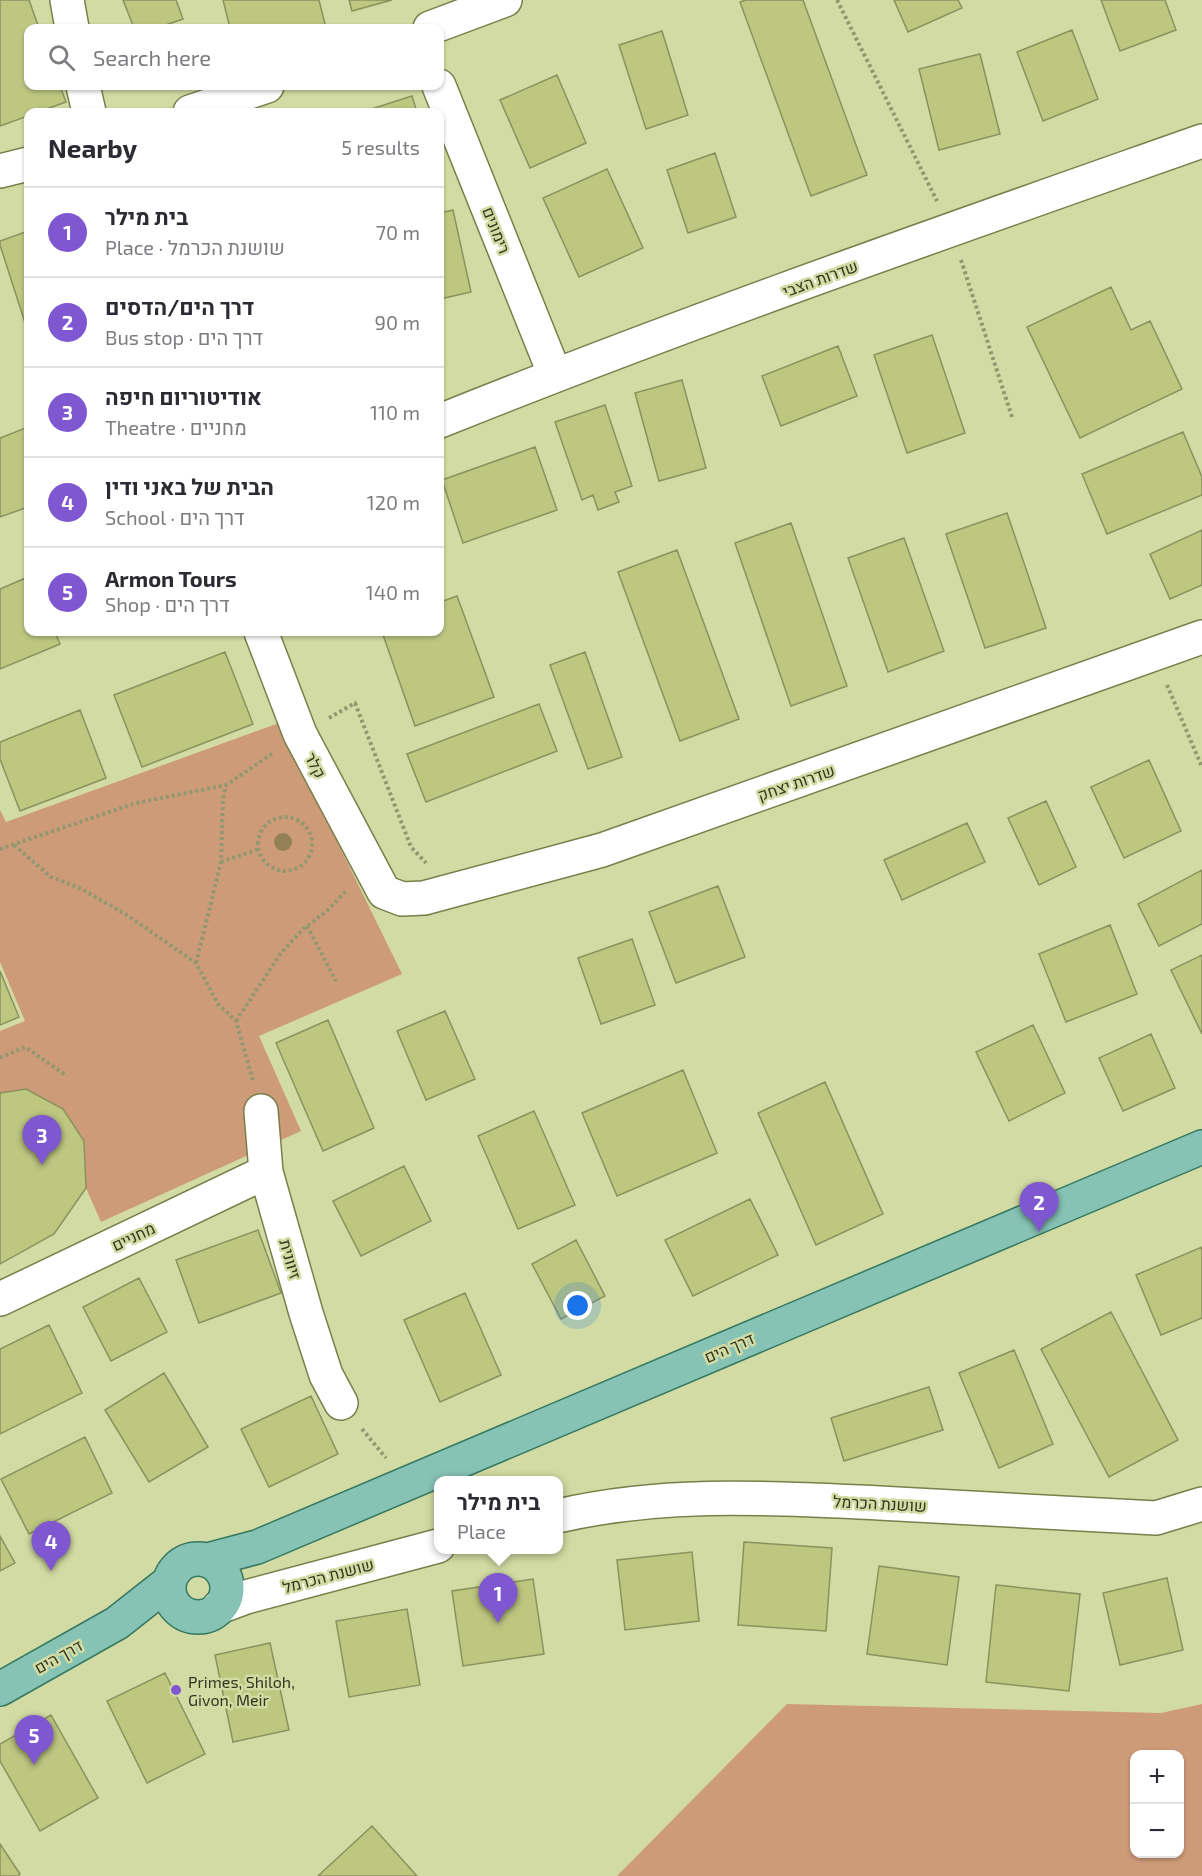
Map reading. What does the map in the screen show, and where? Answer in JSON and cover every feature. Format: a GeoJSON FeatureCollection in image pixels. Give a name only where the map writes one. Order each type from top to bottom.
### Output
{"type":"FeatureCollection","features":[{"type":"Feature","properties":{"kind":"main road","name":"דרך הים"},"geometry":{"type":"LineString","coordinates":[[217,1583],[257,1547],[1202,1147]]}},
{"type":"Feature","properties":{"kind":"main road"},"geometry":{"type":"LineString","coordinates":[[193,1559],[217,1583],[211,1613],[203,1616],[184,1613],[172,1600],[169,1582],[174,1572],[183,1563],[193,1559]]}},
{"type":"Feature","properties":{"kind":"main road","name":"דרך הים"},"geometry":{"type":"LineString","coordinates":[[0,1689],[117,1623],[169,1582]]}},
{"type":"Feature","properties":{"kind":"main road","name":"דרך הים"},"geometry":{"type":"LineString","coordinates":[[117,1623],[150,1616],[184,1613]]}},
{"type":"Feature","properties":{"kind":"street"},"geometry":{"type":"LineString","coordinates":[[67,0],[71,24]]}},
{"type":"Feature","properties":{"kind":"street"},"geometry":{"type":"LineString","coordinates":[[441,24],[505,0]]}},
{"type":"Feature","properties":{"kind":"street"},"geometry":{"type":"LineString","coordinates":[[84,90],[88,108]]}},
{"type":"Feature","properties":{"kind":"street"},"geometry":{"type":"LineString","coordinates":[[202,108],[255,90]]}},
{"type":"Feature","properties":{"kind":"street","name":"רימונים"},"geometry":{"type":"LineString","coordinates":[[441,90],[555,375]]}},
{"type":"Feature","properties":{"kind":"street","name":"שדרות הצבי"},"geometry":{"type":"LineString","coordinates":[[444,419],[555,375],[1202,141]]}},
{"type":"Feature","properties":{"kind":"street"},"geometry":{"type":"LineString","coordinates":[[0,171],[24,165]]}},
{"type":"Feature","properties":{"kind":"street","name":"קלר"},"geometry":{"type":"LineString","coordinates":[[263,636],[300,734],[384,892]]}},
{"type":"Feature","properties":{"kind":"street","name":"שדרות יצחק"},"geometry":{"type":"LineString","coordinates":[[384,892],[402,899],[424,898],[602,850],[1202,637]]}},
{"type":"Feature","properties":{"kind":"street","name":"זיוונית"},"geometry":{"type":"LineString","coordinates":[[261,1111],[266,1172],[326,1376],[341,1402]]}},
{"type":"Feature","properties":{"kind":"street","name":"מחניים"},"geometry":{"type":"LineString","coordinates":[[0,1299],[266,1172]]}},
{"type":"Feature","properties":{"kind":"street","name":"שושנת הכרמל"},"geometry":{"type":"LineString","coordinates":[[563,1515],[665,1499],[758,1497],[1156,1518],[1202,1504]]}},
{"type":"Feature","properties":{"kind":"street","name":"שושנת הכרמל"},"geometry":{"type":"LineString","coordinates":[[217,1583],[246,1597],[434,1547]]}},
{"type":"Feature","properties":{"kind":"path"},"geometry":{"type":"LineString","coordinates":[[1154,654],[1202,767]]}},
{"type":"Feature","properties":{"kind":"path"},"geometry":{"type":"LineString","coordinates":[[0,849],[136,803],[226,785],[300,734],[355,704],[411,848],[418,857],[434,868]]}},
{"type":"Feature","properties":{"kind":"path"},"geometry":{"type":"LineString","coordinates":[[196,963],[221,862],[223,799],[226,785]]}},
{"type":"Feature","properties":{"kind":"path"},"geometry":{"type":"LineString","coordinates":[[284,816],[298,819],[309,829],[313,842],[310,856],[300,867],[286,871],[273,868],[262,859],[259,849],[261,831],[270,820],[284,816]]}},
{"type":"Feature","properties":{"kind":"path"},"geometry":{"type":"LineString","coordinates":[[14,844],[51,877],[82,889],[128,915],[196,963],[218,1004],[237,1021],[261,1111]]}},
{"type":"Feature","properties":{"kind":"path"},"geometry":{"type":"LineString","coordinates":[[221,862],[259,849]]}},
{"type":"Feature","properties":{"kind":"path"},"geometry":{"type":"LineString","coordinates":[[237,1021],[281,953],[353,885]]}},
{"type":"Feature","properties":{"kind":"path"},"geometry":{"type":"LineString","coordinates":[[307,926],[336,981]]}},
{"type":"Feature","properties":{"kind":"path"},"geometry":{"type":"LineString","coordinates":[[0,1058],[25,1047],[67,1076]]}},
{"type":"Feature","properties":{"kind":"path"},"geometry":{"type":"LineString","coordinates":[[341,1402],[408,1483]]}},
{"type":"Feature","properties":{"kind":"shaded area"},"geometry":{"type":"Polygon","coordinates":[[[279,723],[402,974],[259,1036],[301,1131],[101,1222],[86,1188],[84,1141],[63,1109],[26,1089],[0,1093],[0,1031],[25,1021],[0,962],[0,810],[6,822],[279,723]]]}},
{"type":"Feature","properties":{"kind":"shaded area"},"geometry":{"type":"Polygon","coordinates":[[[787,1704],[1161,1713],[1202,1704],[1202,1876],[617,1876],[787,1704]]]}},
{"type":"Feature","properties":{"kind":"building"},"geometry":{"type":"Polygon","coordinates":[[[0,0],[29,0],[38,24],[24,24],[24,90],[62,90],[66,102],[49,108],[24,108],[24,117],[0,126],[0,0]]]}},
{"type":"Feature","properties":{"kind":"building"},"geometry":{"type":"Polygon","coordinates":[[[123,0],[176,0],[183,19],[169,24],[132,24],[123,0]]]}},
{"type":"Feature","properties":{"kind":"building"},"geometry":{"type":"Polygon","coordinates":[[[223,0],[319,0],[325,24],[229,24],[223,0]]]}},
{"type":"Feature","properties":{"kind":"building"},"geometry":{"type":"Polygon","coordinates":[[[349,0],[392,0],[352,11],[349,0]]]}},
{"type":"Feature","properties":{"kind":"building"},"geometry":{"type":"Polygon","coordinates":[[[746,0],[803,0],[867,175],[811,196],[740,2],[746,0]]]}},
{"type":"Feature","properties":{"kind":"building"},"geometry":{"type":"Polygon","coordinates":[[[894,0],[958,0],[962,8],[908,32],[894,0]]]}},
{"type":"Feature","properties":{"kind":"building"},"geometry":{"type":"Polygon","coordinates":[[[1101,0],[1165,0],[1176,30],[1120,51],[1101,0]]]}},
{"type":"Feature","properties":{"kind":"building"},"geometry":{"type":"Polygon","coordinates":[[[1072,30],[1098,99],[1043,121],[1017,52],[1072,30]]]}},
{"type":"Feature","properties":{"kind":"building"},"geometry":{"type":"Polygon","coordinates":[[[662,31],[688,115],[646,129],[619,45],[662,31]]]}},
{"type":"Feature","properties":{"kind":"building"},"geometry":{"type":"Polygon","coordinates":[[[980,54],[1000,134],[939,150],[919,69],[980,54]]]}},
{"type":"Feature","properties":{"kind":"building"},"geometry":{"type":"Polygon","coordinates":[[[557,75],[586,143],[530,168],[500,100],[557,75]]]}},
{"type":"Feature","properties":{"kind":"building"},"geometry":{"type":"Polygon","coordinates":[[[412,96],[416,108],[374,108],[412,96]]]}},
{"type":"Feature","properties":{"kind":"building"},"geometry":{"type":"Polygon","coordinates":[[[715,153],[736,217],[688,233],[667,170],[715,153]]]}},
{"type":"Feature","properties":{"kind":"building"},"geometry":{"type":"Polygon","coordinates":[[[607,169],[643,248],[579,277],[543,198],[607,169]]]}},
{"type":"Feature","properties":{"kind":"building"},"geometry":{"type":"Polygon","coordinates":[[[453,210],[471,292],[444,298],[444,212],[453,210]]]}},
{"type":"Feature","properties":{"kind":"building"},"geometry":{"type":"Polygon","coordinates":[[[24,232],[24,320],[0,245],[0,241],[24,232]]]}},
{"type":"Feature","properties":{"kind":"building"},"geometry":{"type":"Polygon","coordinates":[[[1111,287],[1131,330],[1150,321],[1182,389],[1080,438],[1027,327],[1111,287]]]}},
{"type":"Feature","properties":{"kind":"building"},"geometry":{"type":"Polygon","coordinates":[[[932,335],[965,433],[907,453],[874,355],[932,335]]]}},
{"type":"Feature","properties":{"kind":"building"},"geometry":{"type":"Polygon","coordinates":[[[838,346],[857,396],[781,426],[762,376],[838,346]]]}},
{"type":"Feature","properties":{"kind":"building"},"geometry":{"type":"Polygon","coordinates":[[[682,380],[706,468],[659,481],[635,393],[682,380]]]}},
{"type":"Feature","properties":{"kind":"building"},"geometry":{"type":"Polygon","coordinates":[[[605,405],[632,486],[615,492],[619,502],[598,510],[593,495],[582,500],[555,422],[605,405]]]}},
{"type":"Feature","properties":{"kind":"building"},"geometry":{"type":"Polygon","coordinates":[[[24,429],[24,508],[0,517],[0,438],[24,429]]]}},
{"type":"Feature","properties":{"kind":"building"},"geometry":{"type":"Polygon","coordinates":[[[1183,432],[1202,477],[1202,495],[1107,534],[1082,474],[1183,432]]]}},
{"type":"Feature","properties":{"kind":"building"},"geometry":{"type":"Polygon","coordinates":[[[535,447],[557,510],[463,543],[444,486],[444,479],[535,447]]]}},
{"type":"Feature","properties":{"kind":"building"},"geometry":{"type":"Polygon","coordinates":[[[1007,513],[1046,628],[985,648],[946,534],[1007,513]]]}},
{"type":"Feature","properties":{"kind":"building"},"geometry":{"type":"Polygon","coordinates":[[[791,523],[847,686],[791,706],[735,543],[791,523]]]}},
{"type":"Feature","properties":{"kind":"building"},"geometry":{"type":"Polygon","coordinates":[[[1202,530],[1202,585],[1170,599],[1150,554],[1202,530]]]}},
{"type":"Feature","properties":{"kind":"building"},"geometry":{"type":"Polygon","coordinates":[[[904,538],[944,651],[888,672],[848,558],[904,538]]]}},
{"type":"Feature","properties":{"kind":"building"},"geometry":{"type":"Polygon","coordinates":[[[677,550],[739,719],[680,741],[618,572],[677,550]]]}},
{"type":"Feature","properties":{"kind":"building"},"geometry":{"type":"Polygon","coordinates":[[[24,579],[24,636],[57,636],[60,644],[0,669],[0,589],[24,579]]]}},
{"type":"Feature","properties":{"kind":"building"},"geometry":{"type":"Polygon","coordinates":[[[457,596],[494,697],[415,726],[383,636],[444,636],[444,601],[457,596]]]}},
{"type":"Feature","properties":{"kind":"building"},"geometry":{"type":"Polygon","coordinates":[[[225,652],[253,724],[142,767],[114,695],[225,652]]]}},
{"type":"Feature","properties":{"kind":"building"},"geometry":{"type":"Polygon","coordinates":[[[585,652],[622,757],[588,769],[550,665],[585,652]]]}},
{"type":"Feature","properties":{"kind":"building"},"geometry":{"type":"Polygon","coordinates":[[[539,704],[557,751],[426,802],[407,754],[539,704]]]}},
{"type":"Feature","properties":{"kind":"building"},"geometry":{"type":"Polygon","coordinates":[[[80,710],[106,778],[20,811],[0,759],[0,742],[80,710]]]}},
{"type":"Feature","properties":{"kind":"building"},"geometry":{"type":"Polygon","coordinates":[[[1149,760],[1181,831],[1124,858],[1091,787],[1149,760]]]}},
{"type":"Feature","properties":{"kind":"building"},"geometry":{"type":"Polygon","coordinates":[[[1046,801],[1076,867],[1039,885],[1008,818],[1046,801]]]}},
{"type":"Feature","properties":{"kind":"building"},"geometry":{"type":"Polygon","coordinates":[[[967,823],[985,862],[902,900],[884,860],[967,823]]]}},
{"type":"Feature","properties":{"kind":"building"},"geometry":{"type":"Polygon","coordinates":[[[1202,870],[1202,924],[1159,946],[1138,904],[1202,870]]]}},
{"type":"Feature","properties":{"kind":"building"},"geometry":{"type":"Polygon","coordinates":[[[718,886],[745,957],[676,983],[649,912],[718,886]]]}},
{"type":"Feature","properties":{"kind":"building"},"geometry":{"type":"Polygon","coordinates":[[[1110,925],[1137,994],[1066,1022],[1039,954],[1110,925]]]}},
{"type":"Feature","properties":{"kind":"building"},"geometry":{"type":"Polygon","coordinates":[[[632,939],[655,1005],[601,1024],[578,958],[632,939]]]}},
{"type":"Feature","properties":{"kind":"building"},"geometry":{"type":"Polygon","coordinates":[[[1202,955],[1202,1034],[1171,970],[1202,955]]]}},
{"type":"Feature","properties":{"kind":"building"},"geometry":{"type":"Polygon","coordinates":[[[0,971],[19,1017],[0,1025],[0,971]]]}},
{"type":"Feature","properties":{"kind":"building"},"geometry":{"type":"Polygon","coordinates":[[[445,1011],[475,1079],[426,1100],[397,1031],[445,1011]]]}},
{"type":"Feature","properties":{"kind":"building"},"geometry":{"type":"Polygon","coordinates":[[[328,1020],[374,1128],[323,1151],[276,1043],[328,1020]]]}},
{"type":"Feature","properties":{"kind":"building"},"geometry":{"type":"Polygon","coordinates":[[[1033,1025],[1065,1093],[1009,1121],[976,1052],[1033,1025]]]}},
{"type":"Feature","properties":{"kind":"building"},"geometry":{"type":"Polygon","coordinates":[[[1151,1034],[1175,1088],[1123,1111],[1099,1058],[1151,1034]]]}},
{"type":"Feature","properties":{"kind":"building"},"geometry":{"type":"Polygon","coordinates":[[[683,1070],[717,1153],[617,1196],[582,1113],[683,1070]]]}},
{"type":"Feature","properties":{"kind":"building"},"geometry":{"type":"Polygon","coordinates":[[[825,1082],[883,1214],[816,1245],[758,1113],[825,1082]]]}},
{"type":"Feature","properties":{"kind":"building"},"geometry":{"type":"Polygon","coordinates":[[[26,1089],[63,1109],[84,1141],[86,1188],[54,1234],[0,1264],[0,1093],[26,1089]]]}},
{"type":"Feature","properties":{"kind":"building"},"geometry":{"type":"Polygon","coordinates":[[[534,1111],[575,1205],[518,1229],[478,1136],[534,1111]]]}},
{"type":"Feature","properties":{"kind":"building"},"geometry":{"type":"Polygon","coordinates":[[[404,1166],[431,1221],[361,1256],[333,1201],[404,1166]]]}},
{"type":"Feature","properties":{"kind":"building"},"geometry":{"type":"Polygon","coordinates":[[[750,1199],[778,1255],[693,1296],[665,1240],[750,1199]]]}},
{"type":"Feature","properties":{"kind":"building"},"geometry":{"type":"Polygon","coordinates":[[[258,1230],[281,1293],[199,1323],[176,1260],[258,1230]]]}},
{"type":"Feature","properties":{"kind":"building"},"geometry":{"type":"Polygon","coordinates":[[[576,1240],[605,1296],[561,1319],[532,1264],[576,1240]]]}},
{"type":"Feature","properties":{"kind":"building"},"geometry":{"type":"Polygon","coordinates":[[[1202,1247],[1202,1318],[1161,1335],[1136,1275],[1202,1247]]]}},
{"type":"Feature","properties":{"kind":"building"},"geometry":{"type":"Polygon","coordinates":[[[139,1278],[167,1332],[111,1361],[83,1307],[139,1278]]]}},
{"type":"Feature","properties":{"kind":"building"},"geometry":{"type":"Polygon","coordinates":[[[465,1293],[501,1375],[440,1402],[404,1320],[465,1293]]]}},
{"type":"Feature","properties":{"kind":"building"},"geometry":{"type":"Polygon","coordinates":[[[1111,1312],[1178,1440],[1109,1477],[1041,1349],[1111,1312]]]}},
{"type":"Feature","properties":{"kind":"building"},"geometry":{"type":"Polygon","coordinates":[[[49,1325],[82,1393],[0,1434],[0,1349],[49,1325]]]}},
{"type":"Feature","properties":{"kind":"building"},"geometry":{"type":"Polygon","coordinates":[[[1014,1350],[1053,1444],[999,1468],[959,1373],[1014,1350]]]}},
{"type":"Feature","properties":{"kind":"building"},"geometry":{"type":"Polygon","coordinates":[[[164,1373],[208,1447],[149,1482],[105,1410],[164,1373]]]}},
{"type":"Feature","properties":{"kind":"building"},"geometry":{"type":"Polygon","coordinates":[[[929,1387],[943,1430],[844,1461],[831,1418],[929,1387]]]}},
{"type":"Feature","properties":{"kind":"building"},"geometry":{"type":"Polygon","coordinates":[[[311,1396],[338,1454],[269,1487],[241,1429],[311,1396]]]}},
{"type":"Feature","properties":{"kind":"building"},"geometry":{"type":"Polygon","coordinates":[[[85,1437],[112,1493],[29,1534],[1,1479],[85,1437]]]}},
{"type":"Feature","properties":{"kind":"building"},"geometry":{"type":"Polygon","coordinates":[[[0,1536],[15,1563],[0,1571],[0,1536]]]}},
{"type":"Feature","properties":{"kind":"building"},"geometry":{"type":"Polygon","coordinates":[[[744,1542],[832,1548],[826,1631],[738,1625],[744,1542]]]}},
{"type":"Feature","properties":{"kind":"building"},"geometry":{"type":"Polygon","coordinates":[[[692,1552],[699,1621],[625,1630],[617,1560],[692,1552]]]}},
{"type":"Feature","properties":{"kind":"building"},"geometry":{"type":"Polygon","coordinates":[[[879,1566],[959,1577],[947,1665],[867,1654],[879,1566]]]}},
{"type":"Feature","properties":{"kind":"building"},"geometry":{"type":"Polygon","coordinates":[[[1167,1578],[1183,1650],[1120,1665],[1103,1593],[1167,1578]]]}},
{"type":"Feature","properties":{"kind":"building"},"geometry":{"type":"Polygon","coordinates":[[[533,1579],[544,1654],[463,1666],[452,1591],[533,1579]]]}},
{"type":"Feature","properties":{"kind":"building"},"geometry":{"type":"Polygon","coordinates":[[[996,1585],[1080,1594],[1069,1691],[986,1682],[996,1585]]]}},
{"type":"Feature","properties":{"kind":"building"},"geometry":{"type":"Polygon","coordinates":[[[407,1609],[420,1685],[349,1697],[336,1621],[407,1609]]]}},
{"type":"Feature","properties":{"kind":"building"},"geometry":{"type":"Polygon","coordinates":[[[270,1643],[289,1730],[233,1742],[215,1655],[270,1643]]]}},
{"type":"Feature","properties":{"kind":"building"},"geometry":{"type":"Polygon","coordinates":[[[165,1673],[205,1754],[147,1783],[107,1701],[165,1673]]]}},
{"type":"Feature","properties":{"kind":"building"},"geometry":{"type":"Polygon","coordinates":[[[51,1715],[98,1798],[40,1831],[0,1761],[0,1744],[51,1715]]]}},
{"type":"Feature","properties":{"kind":"building"},"geometry":{"type":"Polygon","coordinates":[[[372,1826],[417,1876],[318,1876],[372,1826]]]}},
{"type":"Feature","properties":{"kind":"building"},"geometry":{"type":"Polygon","coordinates":[[[0,1844],[20,1874],[18,1876],[0,1876],[0,1844]]]}},
{"type":"Feature","properties":{"kind":"place","name":"אודיטוריום חיפה"},"geometry":{"type":"Point","coordinates":[42,1165]}},
{"type":"Feature","properties":{"kind":"place","name":"דרך הים/הדסים"},"geometry":{"type":"Point","coordinates":[1039,1232]}},
{"type":"Feature","properties":{"kind":"place","name":"הבית של באני ודין"},"geometry":{"type":"Point","coordinates":[51,1571]}},
{"type":"Feature","properties":{"kind":"place","name":"בית מילר"},"geometry":{"type":"Point","coordinates":[498,1623]}},
{"type":"Feature","properties":{"kind":"place","name":"Primes, Shiloh, Givon, Meir"},"geometry":{"type":"Point","coordinates":[176,1690]}},
{"type":"Feature","properties":{"kind":"place","name":"Armon Tours"},"geometry":{"type":"Point","coordinates":[34,1765]}}]}
